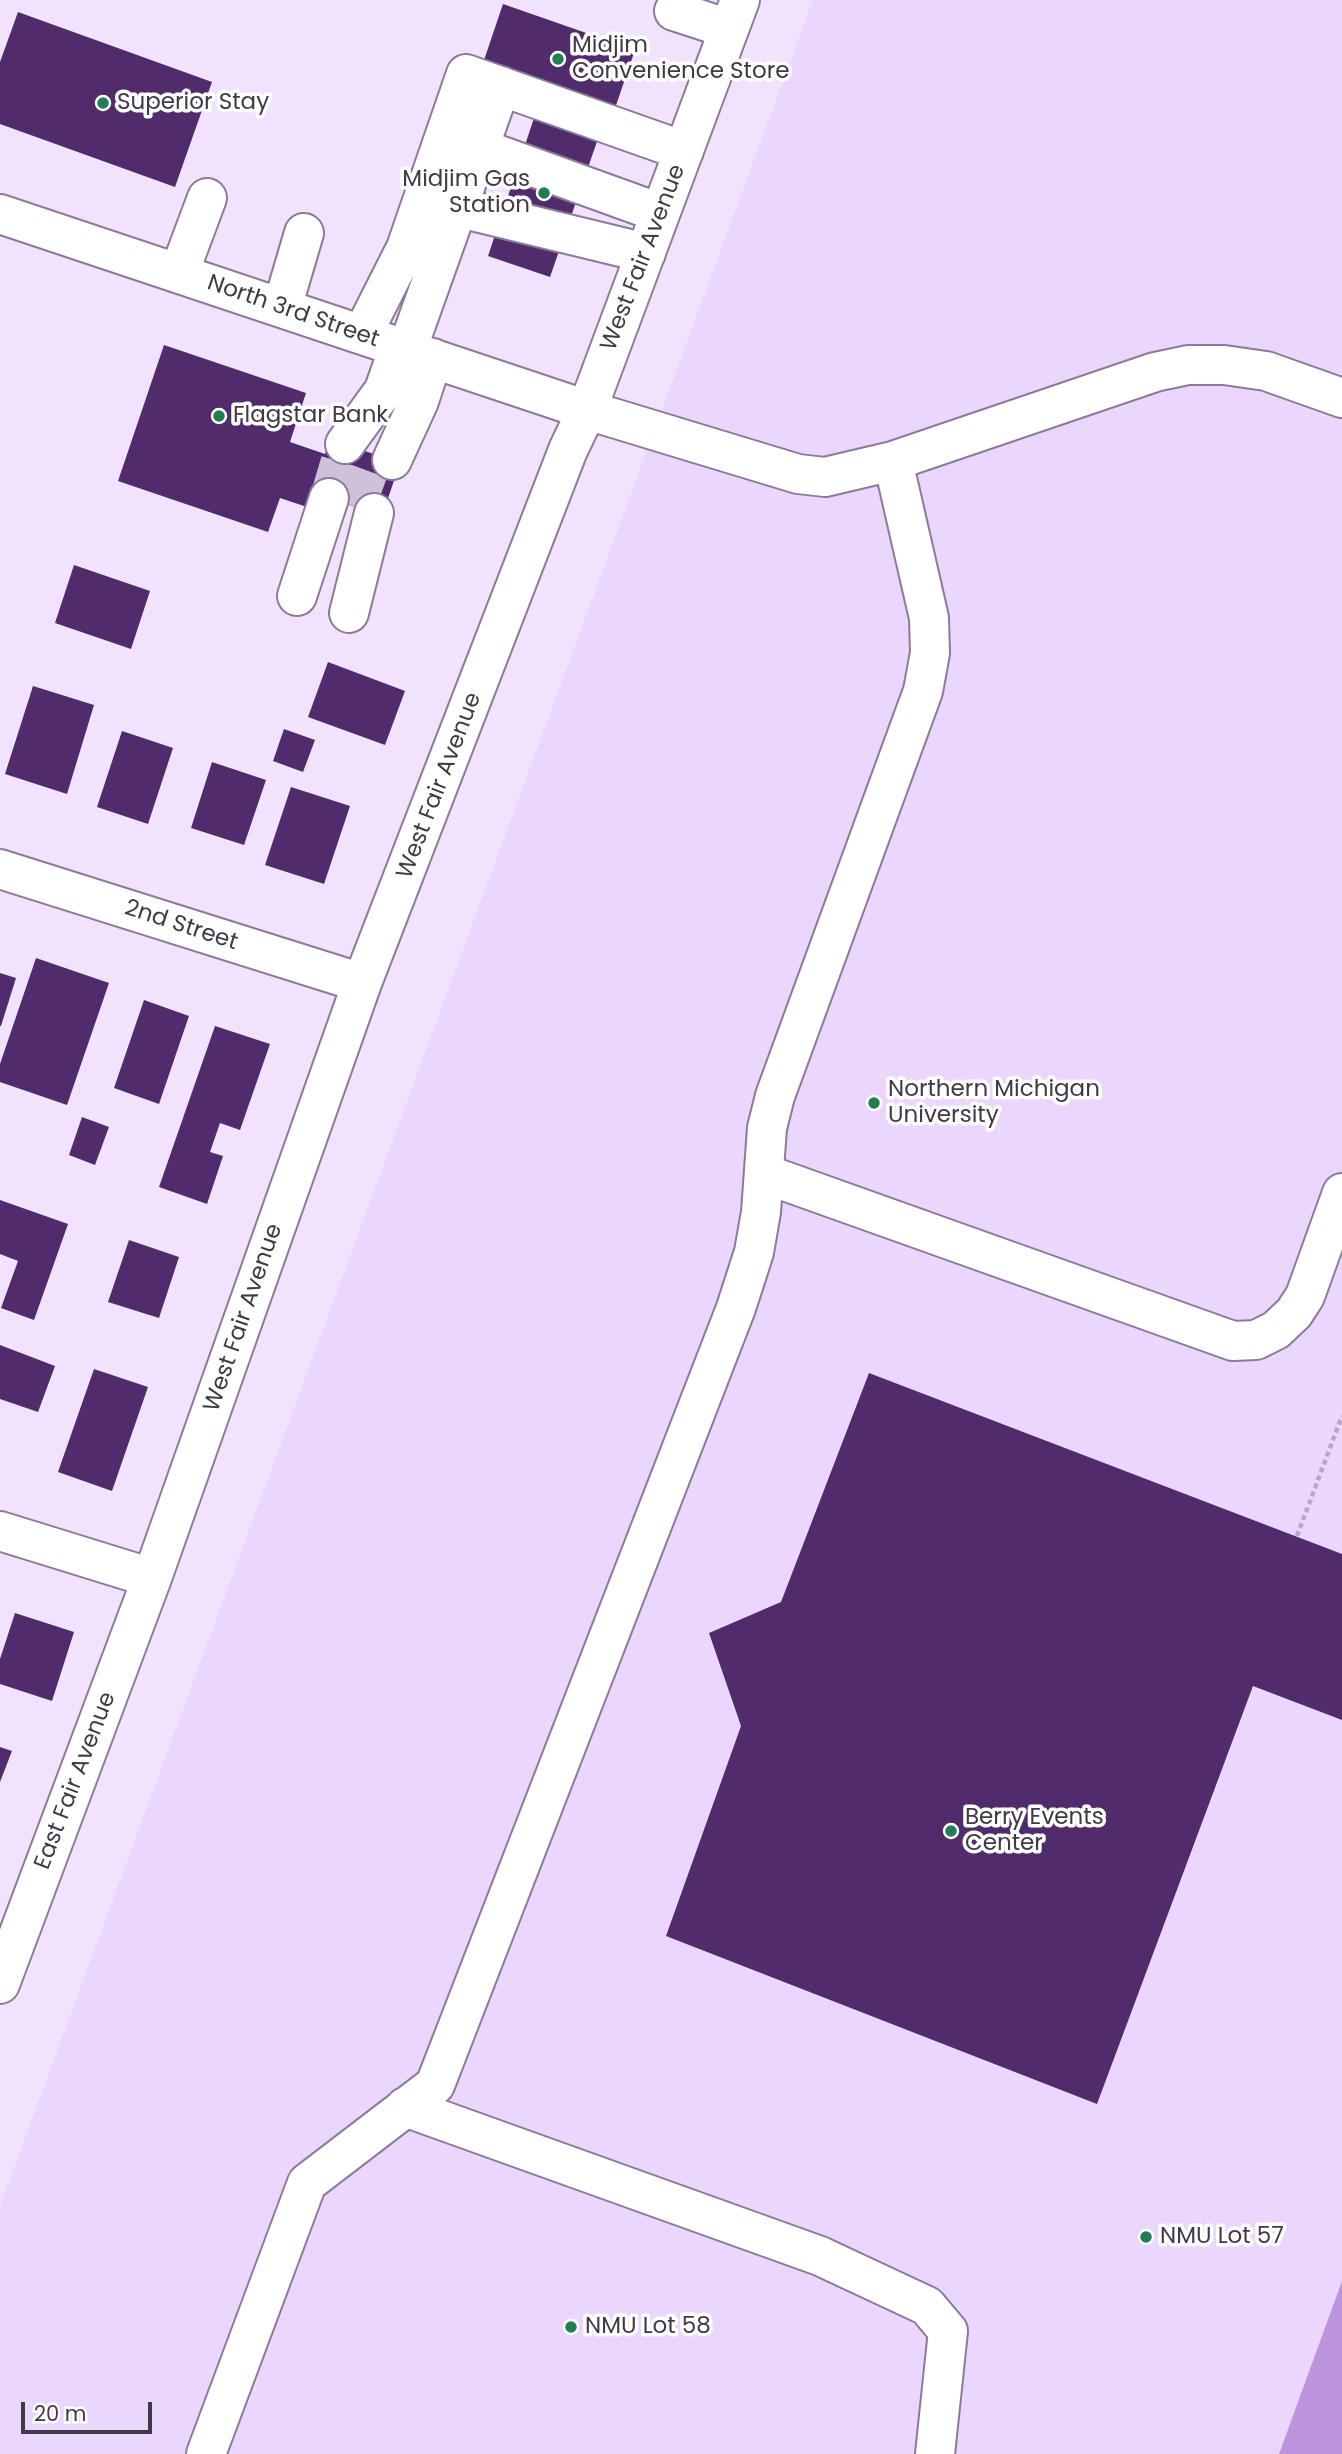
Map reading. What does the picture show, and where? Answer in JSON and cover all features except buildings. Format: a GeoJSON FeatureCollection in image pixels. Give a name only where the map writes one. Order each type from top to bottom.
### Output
{"type":"FeatureCollection","features":[{"type":"Feature","properties":{"kind":"street"},"geometry":{"type":"LineString","coordinates":[[674,10],[734,15]]}},
{"type":"Feature","properties":{"kind":"street","name":"West Fair Avenue"},"geometry":{"type":"LineString","coordinates":[[152,1577],[362,984],[568,450],[587,410],[734,15]]}},
{"type":"Feature","properties":{"kind":"street"},"geometry":{"type":"LineString","coordinates":[[413,352],[384,390],[371,453],[419,401],[413,352],[440,203],[462,142],[466,74],[684,152]]}},
{"type":"Feature","properties":{"kind":"street"},"geometry":{"type":"LineString","coordinates":[[462,142],[660,213]]}},
{"type":"Feature","properties":{"kind":"street"},"geometry":{"type":"LineString","coordinates":[[179,274],[207,198]]}},
{"type":"Feature","properties":{"kind":"street"},"geometry":{"type":"LineString","coordinates":[[440,203],[646,253]]}},
{"type":"Feature","properties":{"kind":"street"},"geometry":{"type":"LineString","coordinates":[[362,335],[405,248],[440,203]]}},
{"type":"Feature","properties":{"kind":"street","name":"North 3rd Street"},"geometry":{"type":"LineString","coordinates":[[0,214],[587,410],[798,474],[825,477],[894,461],[1155,372],[1188,365],[1224,365],[1266,371],[1342,398]]}},
{"type":"Feature","properties":{"kind":"street"},"geometry":{"type":"LineString","coordinates":[[282,308],[304,233]]}},
{"type":"Feature","properties":{"kind":"street"},"geometry":{"type":"LineString","coordinates":[[206,2454],[307,2183],[435,2085],[736,1308],[754,1252],[765,1174],[767,1128],[775,1096],[923,691],[930,653],[929,618],[894,461]]}},
{"type":"Feature","properties":{"kind":"street"},"geometry":{"type":"LineString","coordinates":[[353,506],[325,604],[353,506]]}},
{"type":"Feature","properties":{"kind":"street","name":"2nd Street"},"geometry":{"type":"LineString","coordinates":[[0,869],[362,984]]}},
{"type":"Feature","properties":{"kind":"street"},"geometry":{"type":"LineString","coordinates":[[765,1174],[1233,1341],[1256,1340],[1276,1330],[1294,1312],[1305,1296],[1342,1193]]}},
{"type":"Feature","properties":{"kind":"street"},"geometry":{"type":"LineString","coordinates":[[0,1531],[152,1577]]}},
{"type":"Feature","properties":{"kind":"street","name":"East Fair Avenue"},"geometry":{"type":"LineString","coordinates":[[0,1984],[152,1577]]}},
{"type":"Feature","properties":{"kind":"street"},"geometry":{"type":"LineString","coordinates":[[405,2107],[820,2256],[927,2306],[948,2331],[934,2454]]}},
{"type":"Feature","properties":{"kind":"path"},"geometry":{"type":"LineString","coordinates":[[1297,1536],[1342,1416]]}},
{"type":"Feature","properties":{"kind":"shaded area","name":"Northern Michigan University"},"geometry":{"type":"Polygon","coordinates":[[[813,0],[1342,0],[1342,2454],[0,2454],[0,2206],[813,0]]]}},
{"type":"Feature","properties":{"kind":"shaded area"},"geometry":{"type":"Polygon","coordinates":[[[1342,2281],[1342,2454],[1279,2454],[1342,2281]]]}},
{"type":"Feature","properties":{"kind":"tunnel"},"geometry":{"type":"LineString","coordinates":[[329,498],[345,444]]}},
{"type":"Feature","properties":{"kind":"tunnel"},"geometry":{"type":"LineString","coordinates":[[356,507],[375,455]]}},
{"type":"Feature","properties":{"kind":"place","name":"Midjim Convenience Store"},"geometry":{"type":"Point","coordinates":[558,59]}},
{"type":"Feature","properties":{"kind":"place","name":"Superior Stay"},"geometry":{"type":"Point","coordinates":[103,103]}},
{"type":"Feature","properties":{"kind":"place","name":"Midjim Gas Station"},"geometry":{"type":"Point","coordinates":[544,193]}},
{"type":"Feature","properties":{"kind":"place","name":"Flagstar Bank"},"geometry":{"type":"Point","coordinates":[219,416]}},
{"type":"Feature","properties":{"kind":"place","name":"Northern Michigan University"},"geometry":{"type":"Point","coordinates":[874,1103]}},
{"type":"Feature","properties":{"kind":"place","name":"Berry Events Center"},"geometry":{"type":"Point","coordinates":[951,1831]}},
{"type":"Feature","properties":{"kind":"place","name":"NMU Lot 57"},"geometry":{"type":"Point","coordinates":[1146,2237]}},
{"type":"Feature","properties":{"kind":"place","name":"NMU Lot 58"},"geometry":{"type":"Point","coordinates":[571,2327]}}]}
